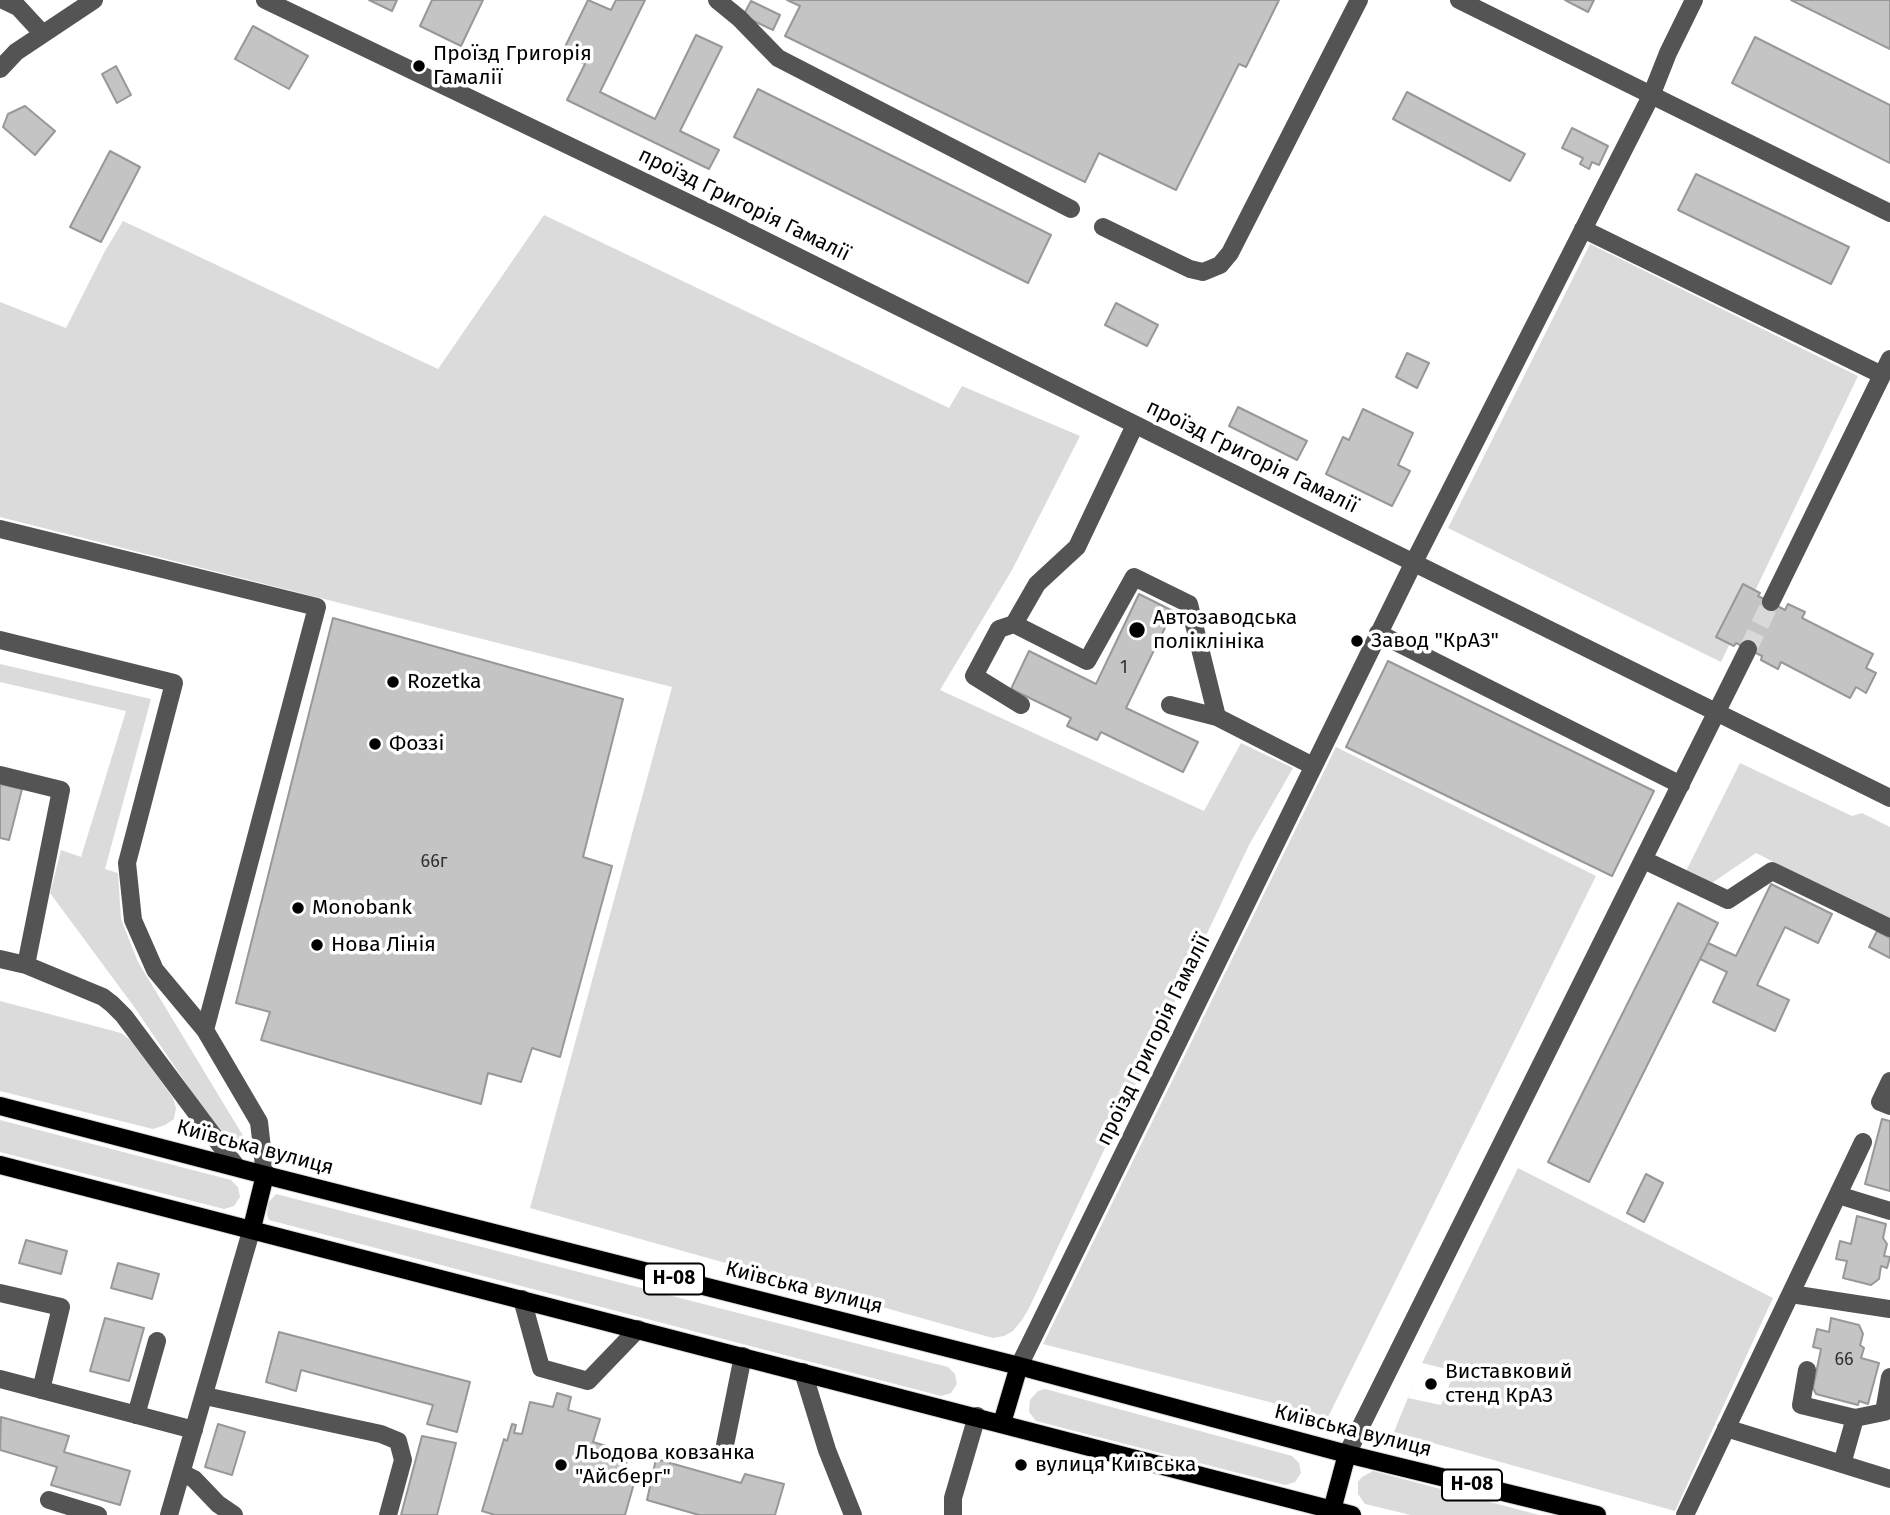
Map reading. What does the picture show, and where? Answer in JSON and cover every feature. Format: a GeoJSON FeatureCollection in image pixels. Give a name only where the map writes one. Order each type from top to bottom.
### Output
{"type":"FeatureCollection","features":[{"type":"Feature","properties":{"kind":"main road","name":"Київська вулиця"},"geometry":{"type":"LineString","coordinates":[[0,1106],[1019,1366],[1347,1454],[1597,1515]]}},
{"type":"Feature","properties":{"kind":"main road"},"geometry":{"type":"LineString","coordinates":[[0,1164],[1352,1515]]}},
{"type":"Feature","properties":{"kind":"main road"},"geometry":{"type":"LineString","coordinates":[[252,1228],[265,1175]]}},
{"type":"Feature","properties":{"kind":"main road"},"geometry":{"type":"LineString","coordinates":[[1002,1423],[1019,1366]]}},
{"type":"Feature","properties":{"kind":"main road"},"geometry":{"type":"LineString","coordinates":[[1332,1510],[1347,1454]]}},
{"type":"Feature","properties":{"kind":"street"},"geometry":{"type":"LineString","coordinates":[[3,0],[18,7],[42,33]]}},
{"type":"Feature","properties":{"kind":"street"},"geometry":{"type":"LineString","coordinates":[[0,69],[8,50],[42,33],[94,0]]}},
{"type":"Feature","properties":{"kind":"street","name":"проїзд Григорія Гамалії"},"geometry":{"type":"LineString","coordinates":[[265,0],[724,220],[1414,562],[1019,1366]]}},
{"type":"Feature","properties":{"kind":"street"},"geometry":{"type":"LineString","coordinates":[[717,0],[739,18],[778,58],[1071,209]]}},
{"type":"Feature","properties":{"kind":"street"},"geometry":{"type":"LineString","coordinates":[[1103,227],[1189,269],[1203,272],[1220,265],[1230,253],[1359,0]]}},
{"type":"Feature","properties":{"kind":"street"},"geometry":{"type":"LineString","coordinates":[[1459,0],[1890,213]]}},
{"type":"Feature","properties":{"kind":"street"},"geometry":{"type":"LineString","coordinates":[[1694,0],[1668,52],[1651,96],[1414,562],[1890,798]]}},
{"type":"Feature","properties":{"kind":"street"},"geometry":{"type":"LineString","coordinates":[[1583,229],[1886,367],[1771,602]]}},
{"type":"Feature","properties":{"kind":"street"},"geometry":{"type":"LineString","coordinates":[[1020,705],[974,676],[999,629],[1014,624],[1037,584],[1077,547],[1135,425]]}},
{"type":"Feature","properties":{"kind":"street"},"geometry":{"type":"LineString","coordinates":[[0,529],[317,607],[205,1030]]}},
{"type":"Feature","properties":{"kind":"street"},"geometry":{"type":"LineString","coordinates":[[1014,624],[1087,661],[1134,577],[1189,604],[1217,717]]}},
{"type":"Feature","properties":{"kind":"street"},"geometry":{"type":"LineString","coordinates":[[1378,634],[1681,785]]}},
{"type":"Feature","properties":{"kind":"street"},"geometry":{"type":"LineString","coordinates":[[0,640],[174,683],[127,863],[133,920],[155,970],[205,1030],[259,1122],[265,1175]]}},
{"type":"Feature","properties":{"kind":"street"},"geometry":{"type":"LineString","coordinates":[[1347,1454],[1748,649]]}},
{"type":"Feature","properties":{"kind":"street"},"geometry":{"type":"LineString","coordinates":[[1170,705],[1217,717],[1314,766]]}},
{"type":"Feature","properties":{"kind":"street"},"geometry":{"type":"LineString","coordinates":[[0,775],[61,790],[26,965]]}},
{"type":"Feature","properties":{"kind":"street"},"geometry":{"type":"LineString","coordinates":[[1644,860],[1728,900],[1772,871],[1890,928]]}},
{"type":"Feature","properties":{"kind":"street"},"geometry":{"type":"LineString","coordinates":[[0,959],[26,965],[103,997],[112,1004],[124,1016],[236,1166]]}},
{"type":"Feature","properties":{"kind":"street"},"geometry":{"type":"LineString","coordinates":[[1885,1104],[1890,1081]]}},
{"type":"Feature","properties":{"kind":"street"},"geometry":{"type":"LineString","coordinates":[[1685,1515],[1863,1142]]}},
{"type":"Feature","properties":{"kind":"street"},"geometry":{"type":"LineString","coordinates":[[1838,1195],[1890,1210]]}},
{"type":"Feature","properties":{"kind":"street"},"geometry":{"type":"LineString","coordinates":[[169,1515],[252,1228]]}},
{"type":"Feature","properties":{"kind":"street"},"geometry":{"type":"LineString","coordinates":[[0,1293],[61,1307],[41,1390]]}},
{"type":"Feature","properties":{"kind":"street"},"geometry":{"type":"LineString","coordinates":[[1791,1294],[1890,1310]]}},
{"type":"Feature","properties":{"kind":"street"},"geometry":{"type":"LineString","coordinates":[[522,1299],[541,1368],[588,1381],[639,1329]]}},
{"type":"Feature","properties":{"kind":"street"},"geometry":{"type":"LineString","coordinates":[[136,1415],[157,1342]]}},
{"type":"Feature","properties":{"kind":"street"},"geometry":{"type":"LineString","coordinates":[[724,1450],[744,1356]]}},
{"type":"Feature","properties":{"kind":"street"},"geometry":{"type":"LineString","coordinates":[[1807,1370],[1801,1405],[1855,1418],[1884,1412],[1890,1377]]}},
{"type":"Feature","properties":{"kind":"street"},"geometry":{"type":"LineString","coordinates":[[803,1372],[827,1450],[853,1515]]}},
{"type":"Feature","properties":{"kind":"street"},"geometry":{"type":"LineString","coordinates":[[0,1379],[194,1430]]}},
{"type":"Feature","properties":{"kind":"street"},"geometry":{"type":"LineString","coordinates":[[205,1396],[381,1434],[398,1441],[403,1460],[388,1515]]}},
{"type":"Feature","properties":{"kind":"street"},"geometry":{"type":"LineString","coordinates":[[953,1515],[953,1498],[977,1416]]}},
{"type":"Feature","properties":{"kind":"street"},"geometry":{"type":"LineString","coordinates":[[1842,1464],[1855,1418]]}},
{"type":"Feature","properties":{"kind":"street"},"geometry":{"type":"LineString","coordinates":[[1726,1428],[1890,1479]]}},
{"type":"Feature","properties":{"kind":"street"},"geometry":{"type":"LineString","coordinates":[[182,1473],[194,1479],[218,1504],[234,1515]]}},
{"type":"Feature","properties":{"kind":"street"},"geometry":{"type":"LineString","coordinates":[[49,1500],[98,1515]]}},
{"type":"Feature","properties":{"kind":"shaded area"},"geometry":{"type":"Polygon","coordinates":[[[544,215],[949,408],[962,386],[1080,436],[1012,570],[940,690],[1204,811],[1241,743],[1293,768],[1249,845],[1029,1308],[1013,1331],[1004,1336],[993,1338],[530,1208],[672,687],[0,517],[0,302],[66,328],[123,221],[438,369],[544,215]]]}},
{"type":"Feature","properties":{"kind":"shaded area"},"geometry":{"type":"Polygon","coordinates":[[[1590,244],[1858,376],[1721,662],[1448,528],[1590,244]]]}},
{"type":"Feature","properties":{"kind":"shaded area"},"geometry":{"type":"Polygon","coordinates":[[[0,664],[151,699],[105,869],[118,873],[121,919],[138,962],[245,1139],[239,1146],[223,1138],[135,1008],[50,893],[61,850],[81,857],[126,711],[0,682],[0,664]]]}},
{"type":"Feature","properties":{"kind":"shaded area"},"geometry":{"type":"Polygon","coordinates":[[[1336,747],[1596,876],[1328,1417],[1043,1344],[1336,747]]]}},
{"type":"Feature","properties":{"kind":"shaded area"},"geometry":{"type":"Polygon","coordinates":[[[1740,763],[1852,816],[1862,813],[1890,827],[1890,921],[1756,853],[1709,885],[1685,873],[1740,763]]]}},
{"type":"Feature","properties":{"kind":"shaded area"},"geometry":{"type":"Polygon","coordinates":[[[0,1001],[121,1033],[133,1042],[173,1098],[176,1108],[174,1119],[153,1129],[0,1091],[0,1001]]]}},
{"type":"Feature","properties":{"kind":"shaded area"},"geometry":{"type":"Polygon","coordinates":[[[0,1120],[231,1180],[238,1187],[240,1197],[234,1206],[224,1209],[0,1152],[0,1120]]]}},
{"type":"Feature","properties":{"kind":"shaded area"},"geometry":{"type":"Polygon","coordinates":[[[1518,1168],[1773,1298],[1675,1511],[1394,1432],[1422,1363],[1518,1168]],[[1422,1363],[1408,1398],[1441,1405],[1455,1371],[1422,1363]]]}},
{"type":"Feature","properties":{"kind":"shaded area"},"geometry":{"type":"Polygon","coordinates":[[[276,1194],[948,1367],[955,1374],[957,1384],[951,1393],[941,1396],[269,1220],[268,1203],[276,1194]]]}},
{"type":"Feature","properties":{"kind":"shaded area"},"geometry":{"type":"Polygon","coordinates":[[[1045,1389],[1292,1456],[1299,1463],[1301,1473],[1295,1482],[1285,1485],[1036,1421],[1029,1412],[1030,1400],[1038,1391],[1045,1389]]]}},
{"type":"Feature","properties":{"kind":"shaded area"},"geometry":{"type":"Polygon","coordinates":[[[1373,1471],[1539,1515],[1411,1515],[1365,1504],[1358,1494],[1358,1482],[1373,1471]]]}},
{"type":"Feature","properties":{"kind":"building"},"geometry":{"type":"Polygon","coordinates":[[[369,0],[397,0],[392,11],[369,0]]]}},
{"type":"Feature","properties":{"kind":"building"},"geometry":{"type":"Polygon","coordinates":[[[432,0],[483,0],[461,46],[420,26],[432,0]]]}},
{"type":"Feature","properties":{"kind":"building"},"geometry":{"type":"Polygon","coordinates":[[[588,0],[611,10],[616,0],[645,0],[600,92],[655,119],[696,35],[722,47],[680,131],[719,150],[709,169],[567,100],[585,64],[562,53],[588,0]]]}},
{"type":"Feature","properties":{"kind":"building"},"geometry":{"type":"Polygon","coordinates":[[[787,0],[1279,0],[1246,67],[1239,64],[1176,190],[1099,153],[1085,182],[785,36],[800,6],[787,0]]]}},
{"type":"Feature","properties":{"kind":"building"},"geometry":{"type":"Polygon","coordinates":[[[1565,0],[1594,0],[1588,12],[1565,0]]]}},
{"type":"Feature","properties":{"kind":"building"},"geometry":{"type":"Polygon","coordinates":[[[1791,0],[1890,0],[1890,49],[1791,0]]]}},
{"type":"Feature","properties":{"kind":"building"},"geometry":{"type":"Polygon","coordinates":[[[751,1],[780,15],[773,30],[743,16],[751,1]]]}},
{"type":"Feature","properties":{"kind":"building"},"geometry":{"type":"Polygon","coordinates":[[[253,26],[308,56],[289,89],[235,59],[253,26]]]}},
{"type":"Feature","properties":{"kind":"building"},"geometry":{"type":"Polygon","coordinates":[[[1755,37],[1890,105],[1890,163],[1732,83],[1755,37]]]}},
{"type":"Feature","properties":{"kind":"building"},"geometry":{"type":"Polygon","coordinates":[[[116,66],[131,95],[117,103],[102,74],[116,66]]]}},
{"type":"Feature","properties":{"kind":"building"},"geometry":{"type":"Polygon","coordinates":[[[758,89],[1051,235],[1028,283],[734,137],[758,89]]]}},
{"type":"Feature","properties":{"kind":"building"},"geometry":{"type":"Polygon","coordinates":[[[1407,92],[1525,154],[1510,181],[1393,119],[1407,92]]]}},
{"type":"Feature","properties":{"kind":"building"},"geometry":{"type":"Polygon","coordinates":[[[25,106],[55,131],[35,155],[3,127],[8,114],[25,106]]]}},
{"type":"Feature","properties":{"kind":"building"},"geometry":{"type":"Polygon","coordinates":[[[1572,128],[1608,146],[1599,165],[1592,162],[1589,169],[1580,164],[1583,158],[1562,148],[1572,128]]]}},
{"type":"Feature","properties":{"kind":"building"},"geometry":{"type":"Polygon","coordinates":[[[110,151],[140,167],[101,242],[70,227],[110,151]]]}},
{"type":"Feature","properties":{"kind":"building"},"geometry":{"type":"Polygon","coordinates":[[[1696,174],[1849,247],[1831,284],[1678,210],[1696,174]]]}},
{"type":"Feature","properties":{"kind":"building"},"geometry":{"type":"Polygon","coordinates":[[[1116,303],[1158,325],[1147,346],[1105,325],[1116,303]]]}},
{"type":"Feature","properties":{"kind":"building"},"geometry":{"type":"Polygon","coordinates":[[[1407,353],[1429,363],[1417,388],[1396,377],[1407,353]]]}},
{"type":"Feature","properties":{"kind":"building"},"geometry":{"type":"Polygon","coordinates":[[[1238,407],[1307,441],[1297,460],[1229,426],[1238,407]]]}},
{"type":"Feature","properties":{"kind":"building"},"geometry":{"type":"Polygon","coordinates":[[[1363,409],[1413,433],[1398,465],[1410,471],[1392,506],[1326,474],[1343,437],[1349,440],[1363,409]]]}},
{"type":"Feature","properties":{"kind":"building"},"geometry":{"type":"Polygon","coordinates":[[[1743,584],[1760,593],[1758,596],[1785,610],[1788,604],[1805,612],[1802,618],[1873,654],[1866,668],[1876,673],[1866,693],[1856,687],[1850,698],[1781,662],[1778,669],[1761,660],[1762,656],[1716,637],[1743,584]]]}},
{"type":"Feature","properties":{"kind":"building"},"geometry":{"type":"Polygon","coordinates":[[[1139,594],[1173,611],[1126,708],[1198,742],[1183,772],[1101,732],[1097,740],[1067,726],[1071,718],[1011,689],[1029,651],[1096,684],[1139,594]]]}},
{"type":"Feature","properties":{"kind":"building"},"geometry":{"type":"Polygon","coordinates":[[[333,618],[623,699],[583,857],[612,866],[560,1057],[532,1048],[521,1082],[488,1073],[481,1104],[261,1040],[270,1012],[236,1003],[333,618]]]}},
{"type":"Feature","properties":{"kind":"building"},"geometry":{"type":"Polygon","coordinates":[[[1388,661],[1654,791],[1612,876],[1346,747],[1388,661]]]}},
{"type":"Feature","properties":{"kind":"building"},"geometry":{"type":"Polygon","coordinates":[[[0,784],[22,789],[9,840],[0,838],[0,784]]]}},
{"type":"Feature","properties":{"kind":"building"},"geometry":{"type":"Polygon","coordinates":[[[1771,884],[1832,914],[1818,943],[1785,927],[1757,985],[1789,1000],[1775,1031],[1713,1002],[1727,972],[1700,959],[1708,943],[1736,956],[1771,884]]]}},
{"type":"Feature","properties":{"kind":"building"},"geometry":{"type":"Polygon","coordinates":[[[1678,903],[1718,923],[1589,1182],[1548,1162],[1678,903]]]}},
{"type":"Feature","properties":{"kind":"building"},"geometry":{"type":"Polygon","coordinates":[[[1877,931],[1890,938],[1890,958],[1869,947],[1877,931]]]}},
{"type":"Feature","properties":{"kind":"building"},"geometry":{"type":"Polygon","coordinates":[[[1882,1119],[1890,1121],[1890,1191],[1865,1184],[1882,1119]]]}},
{"type":"Feature","properties":{"kind":"building"},"geometry":{"type":"Polygon","coordinates":[[[1646,1174],[1663,1183],[1644,1222],[1627,1213],[1646,1174]]]}},
{"type":"Feature","properties":{"kind":"building"},"geometry":{"type":"Polygon","coordinates":[[[1857,1216],[1886,1224],[1883,1238],[1887,1244],[1884,1256],[1890,1257],[1887,1268],[1881,1266],[1879,1279],[1871,1285],[1843,1278],[1847,1261],[1836,1259],[1840,1241],[1851,1244],[1857,1216]]]}},
{"type":"Feature","properties":{"kind":"building"},"geometry":{"type":"Polygon","coordinates":[[[26,1240],[67,1251],[61,1274],[19,1263],[26,1240]]]}},
{"type":"Feature","properties":{"kind":"building"},"geometry":{"type":"Polygon","coordinates":[[[118,1263],[159,1274],[152,1299],[111,1288],[118,1263]]]}},
{"type":"Feature","properties":{"kind":"building"},"geometry":{"type":"Polygon","coordinates":[[[105,1318],[144,1328],[129,1381],[90,1371],[105,1318]]]}},
{"type":"Feature","properties":{"kind":"building"},"geometry":{"type":"Polygon","coordinates":[[[1831,1318],[1859,1325],[1863,1334],[1860,1345],[1864,1348],[1861,1358],[1879,1363],[1868,1404],[1859,1401],[1858,1405],[1816,1394],[1813,1388],[1821,1349],[1813,1347],[1817,1329],[1829,1332],[1831,1318]]]}},
{"type":"Feature","properties":{"kind":"building"},"geometry":{"type":"Polygon","coordinates":[[[279,1332],[470,1382],[457,1432],[427,1424],[433,1405],[301,1370],[296,1391],[266,1382],[279,1332]]]}},
{"type":"Feature","properties":{"kind":"building","name":"Льодова ковзанка \"Айсберг\""},"geometry":{"type":"Polygon","coordinates":[[[557,1393],[571,1397],[568,1410],[600,1419],[593,1442],[629,1453],[623,1476],[635,1480],[625,1515],[495,1515],[482,1511],[504,1439],[507,1441],[512,1424],[516,1425],[514,1433],[522,1434],[530,1402],[553,1407],[557,1393]]]}},
{"type":"Feature","properties":{"kind":"building"},"geometry":{"type":"Polygon","coordinates":[[[1,1417],[69,1436],[64,1452],[130,1471],[120,1505],[51,1485],[57,1467],[0,1450],[1,1417]]]}},
{"type":"Feature","properties":{"kind":"building"},"geometry":{"type":"Polygon","coordinates":[[[218,1424],[245,1432],[232,1475],[205,1467],[218,1424]]]}},
{"type":"Feature","properties":{"kind":"building"},"geometry":{"type":"Polygon","coordinates":[[[422,1436],[456,1443],[437,1515],[401,1515],[422,1436]]]}},
{"type":"Feature","properties":{"kind":"building"},"geometry":{"type":"Polygon","coordinates":[[[656,1459],[741,1483],[745,1474],[784,1484],[775,1515],[699,1515],[647,1500],[656,1459]]]}},
{"type":"Feature","properties":{"kind":"tunnel"},"geometry":{"type":"LineString","coordinates":[[1748,649],[1771,602]]}},
{"type":"Feature","properties":{"kind":"place","name":"Проїзд Григорія Гамалії"},"geometry":{"type":"Point","coordinates":[419,66]}},
{"type":"Feature","properties":{"kind":"place","name":"Автозаводська поліклініка"},"geometry":{"type":"Point","coordinates":[1137,630]}},
{"type":"Feature","properties":{"kind":"place","name":"Завод \"КрАЗ\""},"geometry":{"type":"Point","coordinates":[1357,641]}},
{"type":"Feature","properties":{"kind":"place","name":"Rozetka"},"geometry":{"type":"Point","coordinates":[393,682]}},
{"type":"Feature","properties":{"kind":"place","name":"Фоззі"},"geometry":{"type":"Point","coordinates":[375,744]}},
{"type":"Feature","properties":{"kind":"place","name":"Monobank"},"geometry":{"type":"Point","coordinates":[298,908]}},
{"type":"Feature","properties":{"kind":"place","name":"Нова Лінія"},"geometry":{"type":"Point","coordinates":[317,945]}},
{"type":"Feature","properties":{"kind":"place","name":"Виставковий стенд КрАЗ"},"geometry":{"type":"Point","coordinates":[1431,1384]}},
{"type":"Feature","properties":{"kind":"place","name":"Льодова ковзанка \"Айсберг\""},"geometry":{"type":"Point","coordinates":[561,1465]}},
{"type":"Feature","properties":{"kind":"place","name":"вулиця Київська"},"geometry":{"type":"Point","coordinates":[1021,1465]}}]}
